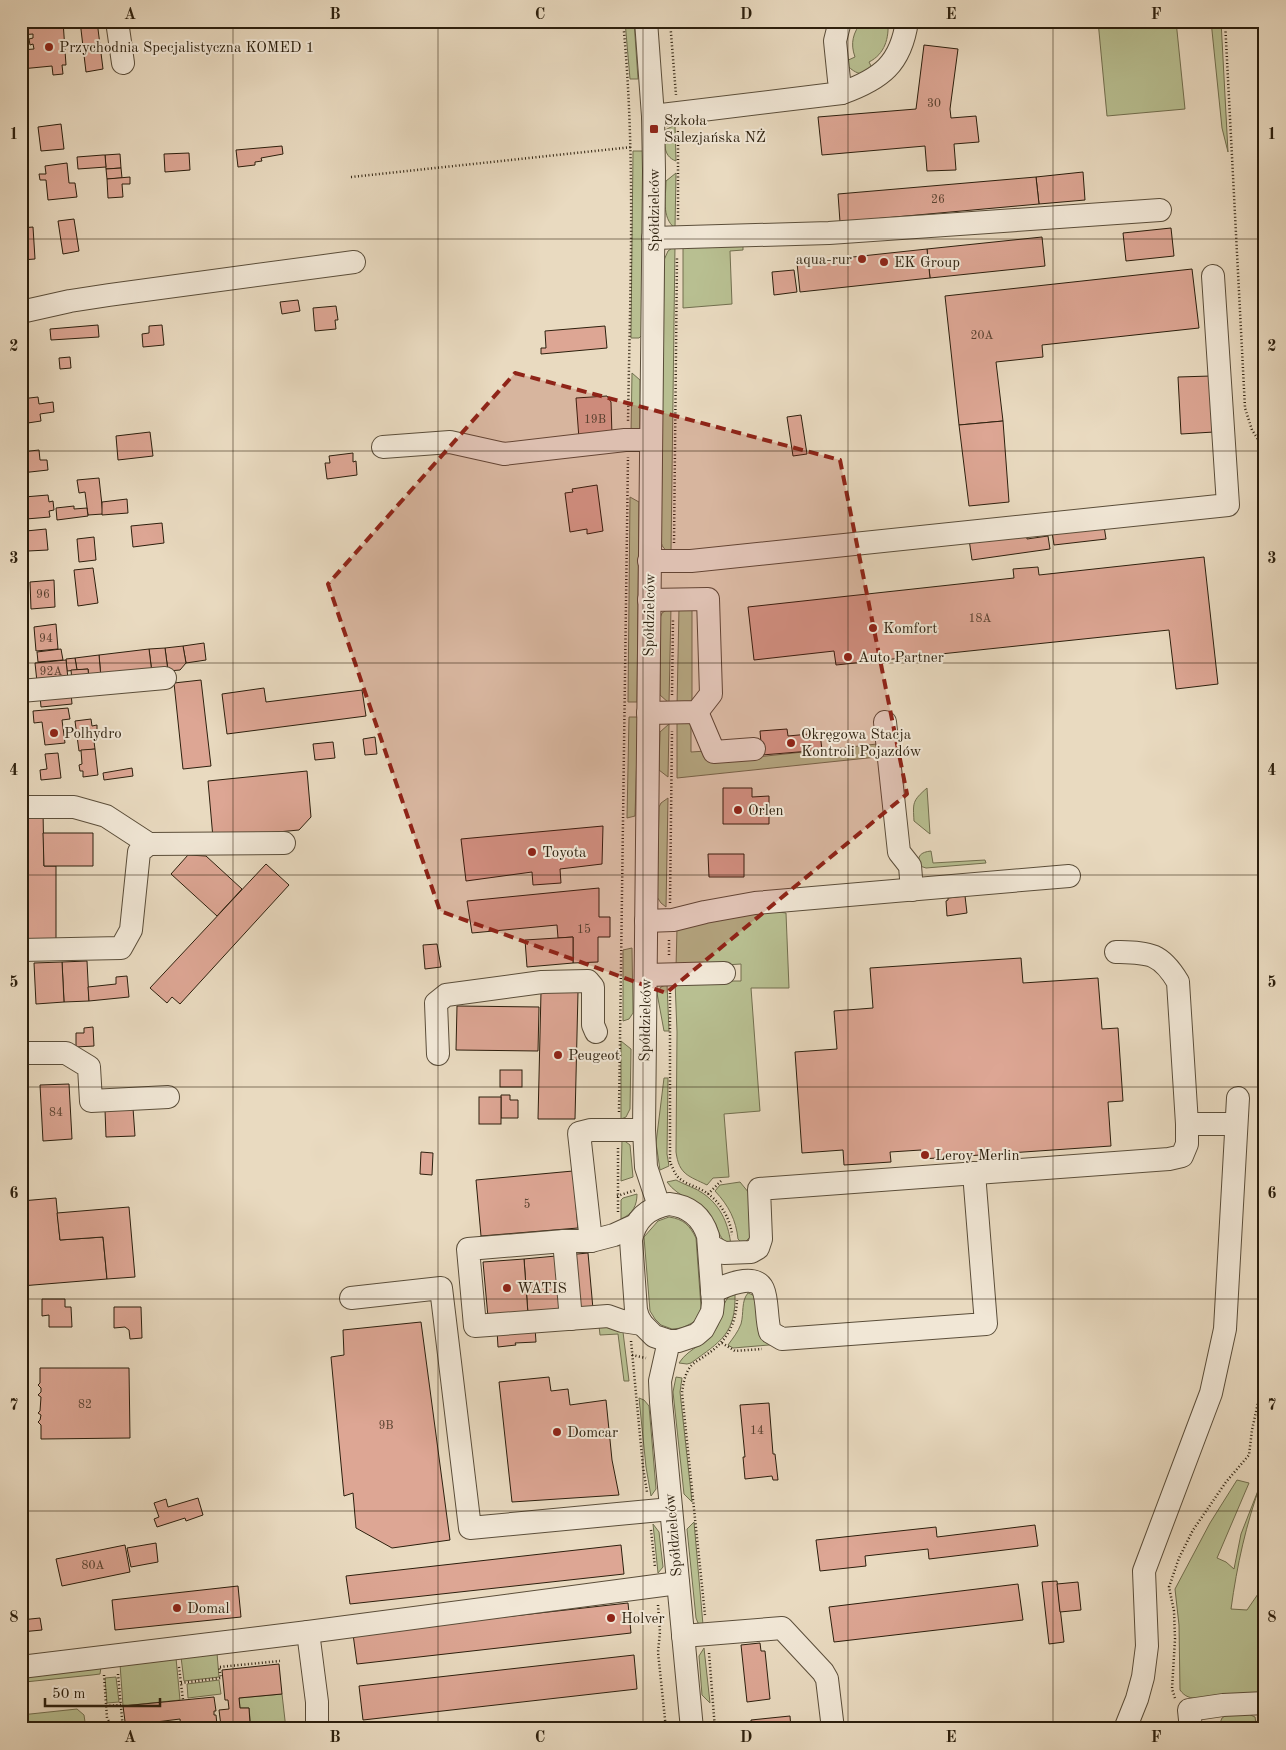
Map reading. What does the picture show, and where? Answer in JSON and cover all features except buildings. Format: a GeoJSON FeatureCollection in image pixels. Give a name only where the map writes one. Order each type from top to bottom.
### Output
{"type":"FeatureCollection","features":[{"type":"Feature","properties":{"kind":"street"},"geometry":{"type":"LineString","coordinates":[[117,21],[123,63]]}},
{"type":"Feature","properties":{"kind":"street","name":"Spółdzielców"},"geometry":{"type":"LineString","coordinates":[[646,21],[653,116],[654,238],[644,1130],[646,1167],[659,1206]]}},
{"type":"Feature","properties":{"kind":"street"},"geometry":{"type":"LineString","coordinates":[[840,21],[835,41],[842,93]]}},
{"type":"Feature","properties":{"kind":"street"},"geometry":{"type":"LineString","coordinates":[[653,116],[842,93],[860,87],[883,72],[898,55],[905,37],[906,21]]}},
{"type":"Feature","properties":{"kind":"street"},"geometry":{"type":"LineString","coordinates":[[654,238],[829,233],[1160,210]]}},
{"type":"Feature","properties":{"kind":"street"},"geometry":{"type":"LineString","coordinates":[[21,312],[70,301],[109,295],[354,262]]}},
{"type":"Feature","properties":{"kind":"street"},"geometry":{"type":"LineString","coordinates":[[650,561],[721,558],[1228,505],[1213,276]]}},
{"type":"Feature","properties":{"kind":"street"},"geometry":{"type":"LineString","coordinates":[[383,447],[450,442],[504,454],[625,440],[651,440]]}},
{"type":"Feature","properties":{"kind":"street"},"geometry":{"type":"LineString","coordinates":[[648,713],[697,712],[712,694],[708,599],[649,600]]}},
{"type":"Feature","properties":{"kind":"street"},"geometry":{"type":"LineString","coordinates":[[21,691],[165,678]]}},
{"type":"Feature","properties":{"kind":"street"},"geometry":{"type":"LineString","coordinates":[[697,712],[714,752],[754,749]]}},
{"type":"Feature","properties":{"kind":"street"},"geometry":{"type":"LineString","coordinates":[[885,722],[899,852],[910,866],[912,890]]}},
{"type":"Feature","properties":{"kind":"street"},"geometry":{"type":"LineString","coordinates":[[21,807],[74,807],[106,816],[149,844],[284,843]]}},
{"type":"Feature","properties":{"kind":"street"},"geometry":{"type":"LineString","coordinates":[[21,950],[121,948],[131,930],[139,852],[149,844]]}},
{"type":"Feature","properties":{"kind":"street"},"geometry":{"type":"LineString","coordinates":[[646,920],[670,920],[755,903],[1069,876]]}},
{"type":"Feature","properties":{"kind":"street"},"geometry":{"type":"LineString","coordinates":[[709,1245],[724,1253],[751,1252],[758,1248],[761,1240],[759,1190],[1169,1159],[1182,1156],[1187,1144],[1187,1124],[1178,982],[1170,968],[1156,956],[1135,952],[1116,952]]}},
{"type":"Feature","properties":{"kind":"street"},"geometry":{"type":"LineString","coordinates":[[646,975],[724,973]]}},
{"type":"Feature","properties":{"kind":"street"},"geometry":{"type":"LineString","coordinates":[[438,1054],[436,1003],[446,995],[542,982],[588,980],[593,987],[593,1025],[596,1032]]}},
{"type":"Feature","properties":{"kind":"street"},"geometry":{"type":"LineString","coordinates":[[21,1053],[66,1053],[89,1067],[91,1101],[168,1097]]}},
{"type":"Feature","properties":{"kind":"street"},"geometry":{"type":"LineString","coordinates":[[1125,1729],[1143,1677],[1147,1646],[1144,1571],[1211,1393],[1225,1329],[1238,1098]]}},
{"type":"Feature","properties":{"kind":"street"},"geometry":{"type":"LineString","coordinates":[[1187,1124],[1236,1124]]}},
{"type":"Feature","properties":{"kind":"street"},"geometry":{"type":"LineString","coordinates":[[591,1241],[579,1133],[591,1130],[644,1130]]}},
{"type":"Feature","properties":{"kind":"street"},"geometry":{"type":"LineString","coordinates":[[712,1292],[735,1283],[752,1281],[760,1284],[764,1290],[767,1323],[770,1332],[782,1339],[986,1324],[974,1173]]}},
{"type":"Feature","properties":{"kind":"street"},"geometry":{"type":"LineString","coordinates":[[678,1205],[694,1213],[705,1227],[709,1245],[712,1312],[703,1329],[688,1339],[669,1341],[654,1336],[642,1324],[636,1310],[631,1240],[636,1225],[646,1213],[659,1206],[678,1205]]}},
{"type":"Feature","properties":{"kind":"street"},"geometry":{"type":"LineString","coordinates":[[636,1225],[614,1235],[591,1241],[564,1241],[468,1249],[475,1326],[608,1316],[622,1321],[642,1324]]}},
{"type":"Feature","properties":{"kind":"street"},"geometry":{"type":"LineString","coordinates":[[564,1241],[571,1319]]}},
{"type":"Feature","properties":{"kind":"street"},"geometry":{"type":"LineString","coordinates":[[351,1298],[441,1288],[470,1528],[671,1509]]}},
{"type":"Feature","properties":{"kind":"street","name":"Spółdzielców"},"geometry":{"type":"LineString","coordinates":[[669,1341],[660,1382],[692,1729]]}},
{"type":"Feature","properties":{"kind":"street"},"geometry":{"type":"LineString","coordinates":[[21,1667],[308,1632],[678,1582]]}},
{"type":"Feature","properties":{"kind":"street"},"geometry":{"type":"LineString","coordinates":[[683,1636],[782,1628],[823,1672],[827,1680],[833,1729]]}},
{"type":"Feature","properties":{"kind":"street"},"geometry":{"type":"LineString","coordinates":[[308,1632],[317,1702],[317,1729]]}},
{"type":"Feature","properties":{"kind":"street"},"geometry":{"type":"LineString","coordinates":[[1190,1719],[1223,1705],[1265,1703]]}},
{"type":"Feature","properties":{"kind":"path"},"geometry":{"type":"LineString","coordinates":[[670,21],[677,114],[678,238],[674,561]]}},
{"type":"Feature","properties":{"kind":"path"},"geometry":{"type":"LineString","coordinates":[[1225,21],[1245,408],[1252,430],[1265,450]]}},
{"type":"Feature","properties":{"kind":"path"},"geometry":{"type":"LineString","coordinates":[[351,177],[654,146]]}},
{"type":"Feature","properties":{"kind":"path"},"geometry":{"type":"LineString","coordinates":[[673,600],[669,975],[671,1031],[670,1162],[678,1176],[716,1200],[727,1216],[731,1231],[733,1253]]}},
{"type":"Feature","properties":{"kind":"path"},"geometry":{"type":"LineString","coordinates":[[708,1194],[721,1181]]}},
{"type":"Feature","properties":{"kind":"path"},"geometry":{"type":"LineString","coordinates":[[715,1729],[682,1393],[691,1365],[722,1342],[731,1330],[735,1319],[737,1301],[735,1283]]}},
{"type":"Feature","properties":{"kind":"path"},"geometry":{"type":"LineString","coordinates":[[722,1342],[735,1352]]}},
{"type":"Feature","properties":{"kind":"path"},"geometry":{"type":"LineString","coordinates":[[1190,1719],[1173,1696],[1174,1611],[1169,1587],[1179,1558],[1194,1530],[1226,1482],[1249,1455],[1252,1430],[1265,1371]]}},
{"type":"Feature","properties":{"kind":"path"},"geometry":{"type":"LineString","coordinates":[[181,1683],[220,1678],[219,1667],[280,1661]]}},
{"type":"Feature","properties":{"kind":"path"},"geometry":{"type":"LineString","coordinates":[[179,1665],[183,1700]]}},
{"type":"Feature","properties":{"kind":"path"},"geometry":{"type":"LineString","coordinates":[[113,1729],[107,1718],[103,1675],[118,1674],[123,1729]]}},
{"type":"Feature","properties":{"kind":"path"},"geometry":{"type":"LineString","coordinates":[[106,1706],[121,1704]]}},
{"type":"Feature","properties":{"kind":"highlighted area"},"geometry":{"type":"Polygon","coordinates":[[[515,373],[840,460],[907,794],[666,993],[440,911],[328,584],[515,373]]]}},
{"type":"Feature","properties":{"kind":"green space"},"geometry":{"type":"Polygon","coordinates":[[[625,21],[634,21],[638,79],[630,79],[625,21]]]}},
{"type":"Feature","properties":{"kind":"green space"},"geometry":{"type":"Polygon","coordinates":[[[862,21],[889,21],[885,45],[879,55],[869,62],[874,72],[865,74],[854,71],[844,62],[855,57],[853,38],[862,21]]]}},
{"type":"Feature","properties":{"kind":"green space"},"geometry":{"type":"Polygon","coordinates":[[[1098,21],[1176,21],[1185,109],[1107,116],[1098,21]]]}},
{"type":"Feature","properties":{"kind":"green space"},"geometry":{"type":"Polygon","coordinates":[[[1211,21],[1221,21],[1228,152],[1222,128],[1211,21]]]}},
{"type":"Feature","properties":{"kind":"green space"},"geometry":{"type":"Polygon","coordinates":[[[675,125],[676,161],[668,156],[665,144],[665,130],[675,125]]]}},
{"type":"Feature","properties":{"kind":"green space"},"geometry":{"type":"Polygon","coordinates":[[[633,151],[643,151],[642,335],[639,338],[631,338],[633,151]]]}},
{"type":"Feature","properties":{"kind":"green space"},"geometry":{"type":"Polygon","coordinates":[[[676,173],[675,228],[668,219],[665,200],[666,181],[676,173]]]}},
{"type":"Feature","properties":{"kind":"green space"},"geometry":{"type":"Polygon","coordinates":[[[743,244],[743,250],[730,251],[732,304],[683,308],[683,247],[743,244]]]}},
{"type":"Feature","properties":{"kind":"green space"},"geometry":{"type":"Polygon","coordinates":[[[675,246],[671,552],[664,548],[661,541],[664,260],[668,251],[675,246]]]}},
{"type":"Feature","properties":{"kind":"green space"},"geometry":{"type":"Polygon","coordinates":[[[632,373],[640,380],[640,434],[631,434],[632,373]]]}},
{"type":"Feature","properties":{"kind":"green space"},"geometry":{"type":"Polygon","coordinates":[[[630,497],[639,502],[637,702],[628,702],[630,497]]]}},
{"type":"Feature","properties":{"kind":"green space"},"geometry":{"type":"Polygon","coordinates":[[[671,607],[669,703],[660,695],[660,618],[662,613],[671,607]]]}},
{"type":"Feature","properties":{"kind":"green space"},"geometry":{"type":"Polygon","coordinates":[[[679,607],[692,609],[692,702],[677,706],[679,607]]]}},
{"type":"Feature","properties":{"kind":"green space"},"geometry":{"type":"Polygon","coordinates":[[[629,717],[638,717],[635,816],[627,818],[629,717]]]}},
{"type":"Feature","properties":{"kind":"green space"},"geometry":{"type":"Polygon","coordinates":[[[691,720],[691,752],[706,751],[711,762],[877,744],[877,757],[677,778],[677,721],[691,720]]]}},
{"type":"Feature","properties":{"kind":"green space"},"geometry":{"type":"Polygon","coordinates":[[[669,724],[668,777],[659,770],[660,732],[669,724]]]}},
{"type":"Feature","properties":{"kind":"green space"},"geometry":{"type":"Polygon","coordinates":[[[927,788],[930,834],[914,821],[914,803],[918,796],[927,788]]]}},
{"type":"Feature","properties":{"kind":"green space"},"geometry":{"type":"Polygon","coordinates":[[[668,798],[666,907],[657,897],[659,807],[668,798]]]}},
{"type":"Feature","properties":{"kind":"green space"},"geometry":{"type":"Polygon","coordinates":[[[931,851],[933,863],[985,860],[986,863],[926,868],[920,866],[920,855],[931,851]]]}},
{"type":"Feature","properties":{"kind":"green space"},"geometry":{"type":"Polygon","coordinates":[[[764,910],[786,913],[789,988],[751,988],[760,1111],[724,1114],[729,1177],[713,1178],[707,1185],[686,1174],[677,1160],[675,981],[741,981],[741,964],[676,968],[677,927],[764,910]]]}},
{"type":"Feature","properties":{"kind":"green space"},"geometry":{"type":"Polygon","coordinates":[[[632,948],[633,1013],[629,1019],[623,1021],[623,950],[632,948]]]}},
{"type":"Feature","properties":{"kind":"green space"},"geometry":{"type":"Polygon","coordinates":[[[667,984],[669,1031],[664,1031],[657,993],[661,987],[667,984]]]}},
{"type":"Feature","properties":{"kind":"green space"},"geometry":{"type":"Polygon","coordinates":[[[621,1041],[631,1049],[630,1109],[626,1117],[621,1119],[621,1041]]]}},
{"type":"Feature","properties":{"kind":"green space"},"geometry":{"type":"Polygon","coordinates":[[[664,1078],[668,1078],[667,1154],[669,1166],[660,1170],[656,1143],[664,1078]]]}},
{"type":"Feature","properties":{"kind":"green space"},"geometry":{"type":"Polygon","coordinates":[[[622,1139],[630,1145],[633,1177],[621,1181],[622,1139]]]}},
{"type":"Feature","properties":{"kind":"green space"},"geometry":{"type":"Polygon","coordinates":[[[676,1180],[701,1192],[716,1205],[724,1217],[731,1246],[720,1236],[714,1221],[701,1207],[677,1192],[667,1182],[676,1180]]]}},
{"type":"Feature","properties":{"kind":"green space"},"geometry":{"type":"Polygon","coordinates":[[[740,1182],[749,1193],[753,1234],[743,1244],[738,1239],[736,1226],[731,1214],[715,1191],[720,1185],[740,1182]]]}},
{"type":"Feature","properties":{"kind":"green space"},"geometry":{"type":"Polygon","coordinates":[[[637,1194],[634,1209],[629,1215],[621,1219],[621,1200],[637,1194]]]}},
{"type":"Feature","properties":{"kind":"green space"},"geometry":{"type":"Polygon","coordinates":[[[669,1217],[679,1219],[686,1224],[696,1238],[701,1307],[699,1316],[692,1323],[682,1328],[672,1329],[661,1325],[650,1311],[644,1237],[658,1221],[669,1217]]]}},
{"type":"Feature","properties":{"kind":"green space"},"geometry":{"type":"Polygon","coordinates":[[[735,1293],[733,1318],[725,1335],[711,1349],[691,1363],[679,1363],[688,1353],[713,1333],[719,1323],[727,1299],[735,1293]]]}},
{"type":"Feature","properties":{"kind":"green space"},"geometry":{"type":"Polygon","coordinates":[[[748,1293],[753,1295],[781,1344],[733,1348],[728,1345],[741,1324],[744,1303],[748,1293]]]}},
{"type":"Feature","properties":{"kind":"green space"},"geometry":{"type":"Polygon","coordinates":[[[599,1326],[623,1332],[629,1381],[624,1381],[618,1334],[600,1335],[599,1326]]]}},
{"type":"Feature","properties":{"kind":"green space"},"geometry":{"type":"Polygon","coordinates":[[[676,1377],[682,1378],[680,1392],[692,1502],[684,1494],[673,1392],[676,1377]]]}},
{"type":"Feature","properties":{"kind":"green space"},"geometry":{"type":"Polygon","coordinates":[[[639,1398],[644,1400],[649,1406],[656,1489],[651,1496],[646,1467],[639,1398]]]}},
{"type":"Feature","properties":{"kind":"green space"},"geometry":{"type":"Polygon","coordinates":[[[1237,1480],[1249,1483],[1217,1558],[1226,1562],[1234,1569],[1241,1534],[1261,1483],[1243,1545],[1231,1609],[1247,1610],[1258,1594],[1265,1552],[1265,1668],[1257,1694],[1193,1698],[1186,1696],[1180,1690],[1179,1625],[1175,1589],[1210,1523],[1237,1480]]]}},
{"type":"Feature","properties":{"kind":"green space"},"geometry":{"type":"Polygon","coordinates":[[[694,1522],[703,1625],[698,1623],[696,1618],[687,1529],[694,1522]]]}},
{"type":"Feature","properties":{"kind":"green space"},"geometry":{"type":"Polygon","coordinates":[[[653,1524],[659,1532],[663,1567],[658,1573],[653,1524]]]}},
{"type":"Feature","properties":{"kind":"green space"},"geometry":{"type":"Polygon","coordinates":[[[704,1648],[710,1703],[702,1695],[699,1656],[704,1648]]]}},
{"type":"Feature","properties":{"kind":"green space"},"geometry":{"type":"Polygon","coordinates":[[[217,1653],[219,1677],[184,1681],[181,1657],[217,1653]]]}},
{"type":"Feature","properties":{"kind":"green space"},"geometry":{"type":"Polygon","coordinates":[[[176,1658],[180,1700],[123,1706],[120,1664],[176,1658]]]}},
{"type":"Feature","properties":{"kind":"green space"},"geometry":{"type":"Polygon","coordinates":[[[101,1667],[100,1674],[25,1682],[22,1678],[101,1667]]]}},
{"type":"Feature","properties":{"kind":"green space"},"geometry":{"type":"Polygon","coordinates":[[[116,1677],[119,1702],[107,1703],[105,1678],[116,1677]]]}},
{"type":"Feature","properties":{"kind":"green space"},"geometry":{"type":"Polygon","coordinates":[[[219,1680],[221,1694],[188,1698],[187,1684],[219,1680]]]}},
{"type":"Feature","properties":{"kind":"green space"},"geometry":{"type":"Polygon","coordinates":[[[282,1694],[286,1729],[251,1729],[249,1708],[240,1708],[239,1698],[282,1694]]]}},
{"type":"Feature","properties":{"kind":"green space"},"geometry":{"type":"Polygon","coordinates":[[[77,1709],[84,1715],[86,1729],[21,1729],[21,1715],[77,1709]]]}},
{"type":"Feature","properties":{"kind":"green space"},"geometry":{"type":"Polygon","coordinates":[[[1232,1712],[1244,1712],[1255,1717],[1257,1729],[1220,1729],[1222,1718],[1232,1712]]]}},
{"type":"Feature","properties":{"kind":"place","name":"Przychodnia Specjalistyczna KOMED 1"},"geometry":{"type":"Point","coordinates":[49,47]}},
{"type":"Feature","properties":{"kind":"place","name":"Szkoła Salezjańska NŻ"},"geometry":{"type":"Point","coordinates":[654,129]}},
{"type":"Feature","properties":{"kind":"place","name":"aqua-rur"},"geometry":{"type":"Point","coordinates":[862,259]}},
{"type":"Feature","properties":{"kind":"place","name":"EK Group"},"geometry":{"type":"Point","coordinates":[884,262]}},
{"type":"Feature","properties":{"kind":"place","name":"Komfort"},"geometry":{"type":"Point","coordinates":[873,628]}},
{"type":"Feature","properties":{"kind":"place","name":"Auto Partner"},"geometry":{"type":"Point","coordinates":[848,657]}},
{"type":"Feature","properties":{"kind":"place","name":"Polhydro"},"geometry":{"type":"Point","coordinates":[54,733]}},
{"type":"Feature","properties":{"kind":"place","name":"Okręgowa Stacja Kontroli Pojazdów"},"geometry":{"type":"Point","coordinates":[791,743]}},
{"type":"Feature","properties":{"kind":"place","name":"Orlen"},"geometry":{"type":"Point","coordinates":[738,810]}},
{"type":"Feature","properties":{"kind":"place","name":"Toyota"},"geometry":{"type":"Point","coordinates":[532,852]}},
{"type":"Feature","properties":{"kind":"place","name":"Peugeot"},"geometry":{"type":"Point","coordinates":[558,1055]}},
{"type":"Feature","properties":{"kind":"place","name":"Leroy Merlin"},"geometry":{"type":"Point","coordinates":[925,1155]}},
{"type":"Feature","properties":{"kind":"place","name":"WATIS"},"geometry":{"type":"Point","coordinates":[507,1288]}},
{"type":"Feature","properties":{"kind":"place","name":"Domcar"},"geometry":{"type":"Point","coordinates":[557,1432]}},
{"type":"Feature","properties":{"kind":"place","name":"Domal"},"geometry":{"type":"Point","coordinates":[177,1608]}},
{"type":"Feature","properties":{"kind":"place","name":"Holver"},"geometry":{"type":"Point","coordinates":[611,1618]}}]}
